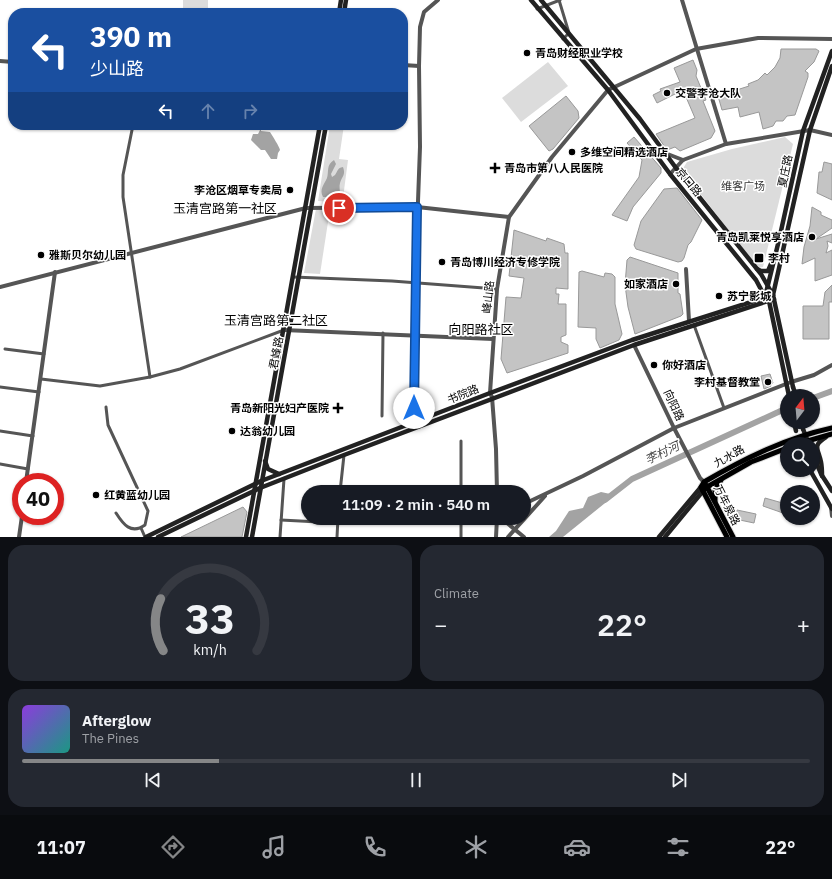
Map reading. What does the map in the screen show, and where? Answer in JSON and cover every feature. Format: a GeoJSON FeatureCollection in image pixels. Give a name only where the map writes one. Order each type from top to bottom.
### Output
{"type":"FeatureCollection","features":[{"type":"Feature","properties":{"kind":"main road","name":"京口路"},"geometry":{"type":"LineString","coordinates":[[531,0],[537,9],[608,90],[670,174],[756,280],[765,296]]}},
{"type":"Feature","properties":{"kind":"main road","name":"京口路"},"geometry":{"type":"LineString","coordinates":[[541,0],[615,87],[676,168],[756,268],[768,286],[772,298],[790,389]]}},
{"type":"Feature","properties":{"kind":"main road","name":"夏庄路"},"geometry":{"type":"LineString","coordinates":[[765,296],[803,131],[832,51]]}},
{"type":"Feature","properties":{"kind":"main road","name":"夏庄路"},"geometry":{"type":"LineString","coordinates":[[772,298],[810,130],[832,66]]}},
{"type":"Feature","properties":{"kind":"main road","name":"君峰路"},"geometry":{"type":"LineString","coordinates":[[246,537],[319,130]]}},
{"type":"Feature","properties":{"kind":"main road","name":"君峰路"},"geometry":{"type":"LineString","coordinates":[[252,537],[325,130]]}},
{"type":"Feature","properties":{"kind":"main road"},"geometry":{"type":"LineString","coordinates":[[756,268],[761,271],[768,271],[774,259]]}},
{"type":"Feature","properties":{"kind":"main road","name":"书院路"},"geometry":{"type":"LineString","coordinates":[[158,537],[254,492],[282,476],[414,422],[491,395],[689,321],[765,296],[772,298]]}},
{"type":"Feature","properties":{"kind":"main road","name":"书院路"},"geometry":{"type":"LineString","coordinates":[[633,342],[694,325],[772,298]]}},
{"type":"Feature","properties":{"kind":"main road","name":"京口路"},"geometry":{"type":"LineString","coordinates":[[790,385],[792,389]]}},
{"type":"Feature","properties":{"kind":"main road","name":"书院路"},"geometry":{"type":"LineString","coordinates":[[146,537],[261,481],[282,476],[344,455],[414,428],[491,395]]}},
{"type":"Feature","properties":{"kind":"main road","name":"九水路"},"geometry":{"type":"LineString","coordinates":[[702,480],[804,431],[832,428]]}},
{"type":"Feature","properties":{"kind":"main road"},"geometry":{"type":"LineString","coordinates":[[796,429],[798,437]]}},
{"type":"Feature","properties":{"kind":"main road"},"geometry":{"type":"LineString","coordinates":[[804,431],[806,437]]}},
{"type":"Feature","properties":{"kind":"main road"},"geometry":{"type":"LineString","coordinates":[[820,438],[830,435]]}},
{"type":"Feature","properties":{"kind":"main road"},"geometry":{"type":"LineString","coordinates":[[822,476],[821,462],[817,447],[820,441],[830,435]]}},
{"type":"Feature","properties":{"kind":"main road","name":"九水路"},"geometry":{"type":"LineString","coordinates":[[659,537],[704,488],[751,462],[780,451]]}},
{"type":"Feature","properties":{"kind":"main road"},"geometry":{"type":"LineString","coordinates":[[265,461],[266,466],[271,472],[282,476]]}},
{"type":"Feature","properties":{"kind":"main road"},"geometry":{"type":"LineString","coordinates":[[820,471],[832,491]]}},
{"type":"Feature","properties":{"kind":"main road"},"geometry":{"type":"LineString","coordinates":[[814,477],[831,508]]}},
{"type":"Feature","properties":{"kind":"main road"},"geometry":{"type":"LineString","coordinates":[[715,504],[715,490],[722,478]]}},
{"type":"Feature","properties":{"kind":"main road","name":"万年泉路"},"geometry":{"type":"LineString","coordinates":[[702,480],[704,488],[727,537]]}},
{"type":"Feature","properties":{"kind":"main road","name":"九水路"},"geometry":{"type":"LineString","coordinates":[[665,537],[704,488]]}},
{"type":"Feature","properties":{"kind":"main road","name":"万年泉路"},"geometry":{"type":"LineString","coordinates":[[704,488],[715,504],[732,537]]}},
{"type":"Feature","properties":{"kind":"street"},"geometry":{"type":"LineString","coordinates":[[414,428],[415,283],[420,147],[419,66],[422,19],[424,12],[438,0]]}},
{"type":"Feature","properties":{"kind":"street"},"geometry":{"type":"LineString","coordinates":[[537,9],[559,0],[569,33],[563,39]]}},
{"type":"Feature","properties":{"kind":"street"},"geometry":{"type":"LineString","coordinates":[[682,0],[726,144]]}},
{"type":"Feature","properties":{"kind":"street"},"geometry":{"type":"LineString","coordinates":[[608,90],[696,49],[758,38],[832,39]]}},
{"type":"Feature","properties":{"kind":"street"},"geometry":{"type":"LineString","coordinates":[[408,65],[419,66]]}},
{"type":"Feature","properties":{"kind":"street","name":"峰山路"},"geometry":{"type":"LineString","coordinates":[[497,485],[496,449],[491,395],[497,289],[509,217],[552,157],[608,90]]}},
{"type":"Feature","properties":{"kind":"street"},"geometry":{"type":"LineString","coordinates":[[131,130],[122,177],[123,197],[150,377]]}},
{"type":"Feature","properties":{"kind":"street"},"geometry":{"type":"LineString","coordinates":[[670,174],[683,160],[726,144],[810,130],[832,134]]}},
{"type":"Feature","properties":{"kind":"street"},"geometry":{"type":"LineString","coordinates":[[665,153],[683,160]]}},
{"type":"Feature","properties":{"kind":"street"},"geometry":{"type":"LineString","coordinates":[[0,287],[311,207],[417,207],[509,217]]}},
{"type":"Feature","properties":{"kind":"street"},"geometry":{"type":"LineString","coordinates":[[686,269],[689,321]]}},
{"type":"Feature","properties":{"kind":"street"},"geometry":{"type":"LineString","coordinates":[[27,473],[55,272]]}},
{"type":"Feature","properties":{"kind":"street"},"geometry":{"type":"LineString","coordinates":[[293,277],[497,289]]}},
{"type":"Feature","properties":{"kind":"street"},"geometry":{"type":"LineString","coordinates":[[694,325],[724,408]]}},
{"type":"Feature","properties":{"kind":"street"},"geometry":{"type":"LineString","coordinates":[[41,379],[100,386],[150,377],[180,369],[231,348],[290,329],[494,339]]}},
{"type":"Feature","properties":{"kind":"street"},"geometry":{"type":"LineString","coordinates":[[382,416],[383,333]]}},
{"type":"Feature","properties":{"kind":"street","name":"向阳路"},"geometry":{"type":"LineString","coordinates":[[633,342],[675,430],[702,480]]}},
{"type":"Feature","properties":{"kind":"street"},"geometry":{"type":"LineString","coordinates":[[5,348],[44,354]]}},
{"type":"Feature","properties":{"kind":"street"},"geometry":{"type":"LineString","coordinates":[[531,501],[675,430],[724,408],[790,385],[814,375],[832,365]]}},
{"type":"Feature","properties":{"kind":"street"},"geometry":{"type":"LineString","coordinates":[[0,387],[39,392]]}},
{"type":"Feature","properties":{"kind":"street"},"geometry":{"type":"LineString","coordinates":[[106,407],[108,425],[148,511],[144,525],[141,528],[134,529],[124,526],[116,514]]}},
{"type":"Feature","properties":{"kind":"street"},"geometry":{"type":"LineString","coordinates":[[0,431],[33,436]]}},
{"type":"Feature","properties":{"kind":"street"},"geometry":{"type":"LineString","coordinates":[[461,441],[461,485]]}},
{"type":"Feature","properties":{"kind":"street"},"geometry":{"type":"LineString","coordinates":[[341,485],[344,455]]}},
{"type":"Feature","properties":{"kind":"street"},"geometry":{"type":"LineString","coordinates":[[0,464],[28,469]]}},
{"type":"Feature","properties":{"kind":"street"},"geometry":{"type":"LineString","coordinates":[[280,537],[282,476]]}},
{"type":"Feature","properties":{"kind":"street"},"geometry":{"type":"LineString","coordinates":[[508,537],[547,493]]}},
{"type":"Feature","properties":{"kind":"street"},"geometry":{"type":"LineString","coordinates":[[831,508],[832,516]]}},
{"type":"Feature","properties":{"kind":"street"},"geometry":{"type":"LineString","coordinates":[[281,520],[301,521]]}},
{"type":"Feature","properties":{"kind":"street"},"geometry":{"type":"LineString","coordinates":[[19,537],[21,525]]}},
{"type":"Feature","properties":{"kind":"street"},"geometry":{"type":"LineString","coordinates":[[337,537],[338,525]]}},
{"type":"Feature","properties":{"kind":"street"},"geometry":{"type":"LineString","coordinates":[[461,525],[461,537]]}},
{"type":"Feature","properties":{"kind":"street"},"geometry":{"type":"LineString","coordinates":[[496,537],[497,525]]}},
{"type":"Feature","properties":{"kind":"street"},"geometry":{"type":"LineString","coordinates":[[510,525],[524,537]]}},
{"type":"Feature","properties":{"kind":"street"},"geometry":{"type":"LineString","coordinates":[[141,528],[146,537]]}},
{"type":"Feature","properties":{"kind":"green space"},"geometry":{"type":"Polygon","coordinates":[[[183,0],[208,0],[208,8],[183,8],[183,0]]]}},
{"type":"Feature","properties":{"kind":"green space"},"geometry":{"type":"Polygon","coordinates":[[[548,62],[568,86],[521,122],[502,98],[548,62]]]}},
{"type":"Feature","properties":{"kind":"green space"},"geometry":{"type":"Polygon","coordinates":[[[329,130],[343,130],[339,159],[348,160],[343,198],[331,202],[318,201],[329,130]]]}},
{"type":"Feature","properties":{"kind":"green space","name":"维客广场"},"geometry":{"type":"Polygon","coordinates":[[[785,137],[793,144],[763,267],[758,268],[682,170],[687,162],[732,149],[785,137]]]}},
{"type":"Feature","properties":{"kind":"green space"},"geometry":{"type":"Polygon","coordinates":[[[316,209],[330,209],[320,274],[304,273],[316,209]]]}},
{"type":"Feature","properties":{"kind":"shaded area"},"geometry":{"type":"Polygon","coordinates":[[[260,130],[270,132],[280,150],[277,159],[271,159],[265,150],[261,150],[251,140],[253,134],[258,134],[260,130]]]}},
{"type":"Feature","properties":{"kind":"shaded area"},"geometry":{"type":"Polygon","coordinates":[[[334,160],[336,164],[331,174],[332,177],[340,168],[343,167],[344,170],[340,184],[340,194],[335,197],[323,197],[323,185],[327,178],[329,166],[334,160]]]}},
{"type":"Feature","properties":{"kind":"shaded area"},"geometry":{"type":"Polygon","coordinates":[[[601,492],[615,495],[563,537],[549,537],[556,531],[569,511],[583,508],[588,497],[601,492]]]}},
{"type":"Feature","properties":{"kind":"building"},"geometry":{"type":"Polygon","coordinates":[[[781,49],[816,49],[819,51],[814,62],[805,71],[808,73],[808,77],[795,115],[787,116],[783,121],[776,121],[773,126],[763,129],[759,112],[740,117],[738,107],[722,110],[718,96],[749,86],[748,84],[758,80],[765,73],[767,75],[775,67],[780,58],[781,49]]]}},
{"type":"Feature","properties":{"kind":"building"},"geometry":{"type":"Polygon","coordinates":[[[693,60],[697,70],[696,76],[706,100],[703,101],[715,131],[711,138],[680,151],[675,147],[667,150],[656,134],[695,118],[683,90],[657,103],[653,95],[661,91],[660,89],[680,82],[674,68],[693,60]]]}},
{"type":"Feature","properties":{"kind":"building"},"geometry":{"type":"Polygon","coordinates":[[[566,96],[578,111],[579,118],[553,149],[549,151],[529,126],[566,96]]]}},
{"type":"Feature","properties":{"kind":"building"},"geometry":{"type":"Polygon","coordinates":[[[634,137],[661,168],[661,173],[633,207],[627,221],[612,215],[639,177],[642,160],[627,143],[634,137]]]}},
{"type":"Feature","properties":{"kind":"building"},"geometry":{"type":"Polygon","coordinates":[[[824,162],[832,164],[832,200],[817,193],[819,172],[822,172],[824,162]]]}},
{"type":"Feature","properties":{"kind":"building"},"geometry":{"type":"Polygon","coordinates":[[[677,188],[702,220],[688,245],[684,258],[682,261],[678,262],[636,249],[634,245],[641,221],[664,189],[677,188]]]}},
{"type":"Feature","properties":{"kind":"building"},"geometry":{"type":"Polygon","coordinates":[[[812,207],[821,212],[821,215],[832,220],[832,228],[816,239],[832,234],[832,243],[827,241],[828,246],[826,253],[832,250],[832,275],[815,281],[815,258],[802,264],[804,247],[810,226],[812,207]]]}},
{"type":"Feature","properties":{"kind":"building"},"geometry":{"type":"Polygon","coordinates":[[[514,230],[546,241],[547,238],[564,244],[565,253],[568,253],[568,289],[556,288],[556,294],[559,294],[558,304],[566,304],[566,335],[561,337],[561,342],[568,345],[568,353],[507,373],[501,359],[506,297],[521,298],[524,278],[509,276],[514,230]]]}},
{"type":"Feature","properties":{"kind":"building"},"geometry":{"type":"Polygon","coordinates":[[[630,257],[678,273],[678,293],[680,294],[683,314],[681,316],[635,334],[628,307],[625,285],[627,260],[630,257]]]}},
{"type":"Feature","properties":{"kind":"building"},"geometry":{"type":"Polygon","coordinates":[[[582,271],[604,277],[605,273],[612,274],[615,277],[615,304],[622,334],[619,340],[600,348],[596,339],[596,328],[578,327],[579,272],[582,271]]]}},
{"type":"Feature","properties":{"kind":"building"},"geometry":{"type":"Polygon","coordinates":[[[832,285],[832,302],[829,302],[829,339],[803,339],[803,306],[823,306],[825,292],[832,285]]]}},
{"type":"Feature","properties":{"kind":"building","name":"李村基督教堂"},"geometry":{"type":"Polygon","coordinates":[[[770,374],[773,383],[770,384],[771,386],[764,389],[761,376],[770,374]]]}},
{"type":"Feature","properties":{"kind":"building"},"geometry":{"type":"Polygon","coordinates":[[[765,498],[780,502],[780,512],[763,506],[765,498]]]}},
{"type":"Feature","properties":{"kind":"building"},"geometry":{"type":"Polygon","coordinates":[[[243,507],[247,512],[242,537],[181,537],[243,507]]]}},
{"type":"Feature","properties":{"kind":"building"},"geometry":{"type":"Polygon","coordinates":[[[737,510],[756,514],[754,523],[735,519],[737,510]]]}},
{"type":"Feature","properties":{"kind":"waterway","name":"李村河"},"geometry":{"type":"LineString","coordinates":[[820,395],[832,391]]}},
{"type":"Feature","properties":{"kind":"waterway","name":"李村河"},"geometry":{"type":"LineString","coordinates":[[605,500],[632,479],[780,411]]}},
{"type":"Feature","properties":{"kind":"place","name":"青岛财经职业学校"},"geometry":{"type":"Point","coordinates":[527,53]}},
{"type":"Feature","properties":{"kind":"place","name":"交警李沧大队"},"geometry":{"type":"Point","coordinates":[667,93]}},
{"type":"Feature","properties":{"kind":"place","name":"多维空间精选酒店"},"geometry":{"type":"Point","coordinates":[572,152]}},
{"type":"Feature","properties":{"kind":"place","name":"青岛市第八人民医院"},"geometry":{"type":"Point","coordinates":[495,168]}},
{"type":"Feature","properties":{"kind":"place","name":"李沧区烟草专卖局"},"geometry":{"type":"Point","coordinates":[290,190]}},
{"type":"Feature","properties":{"kind":"place","name":"青岛凯莱悦享酒店"},"geometry":{"type":"Point","coordinates":[812,237]}},
{"type":"Feature","properties":{"kind":"place","name":"雅斯贝尔幼儿园"},"geometry":{"type":"Point","coordinates":[41,255]}},
{"type":"Feature","properties":{"kind":"place","name":"李村"},"geometry":{"type":"Point","coordinates":[759,258]}},
{"type":"Feature","properties":{"kind":"place","name":"青岛博川经济专修学院"},"geometry":{"type":"Point","coordinates":[442,262]}},
{"type":"Feature","properties":{"kind":"place","name":"如家酒店"},"geometry":{"type":"Point","coordinates":[676,284]}},
{"type":"Feature","properties":{"kind":"place","name":"苏宁影城"},"geometry":{"type":"Point","coordinates":[719,296]}},
{"type":"Feature","properties":{"kind":"place","name":"你好酒店"},"geometry":{"type":"Point","coordinates":[654,365]}},
{"type":"Feature","properties":{"kind":"place","name":"李村基督教堂"},"geometry":{"type":"Point","coordinates":[768,382]}},
{"type":"Feature","properties":{"kind":"place","name":"青岛新阳光妇产医院"},"geometry":{"type":"Point","coordinates":[338,408]}},
{"type":"Feature","properties":{"kind":"place","name":"达翁幼儿园"},"geometry":{"type":"Point","coordinates":[232,431]}},
{"type":"Feature","properties":{"kind":"place","name":"红黄蓝幼儿园"},"geometry":{"type":"Point","coordinates":[96,495]}},
{"type":"Feature","properties":{"kind":"district","name":"玉清宫路第一社区"},"geometry":{"type":"Point","coordinates":[225,208]}},
{"type":"Feature","properties":{"kind":"district","name":"玉清宫路第二社区"},"geometry":{"type":"Point","coordinates":[276,320]}},
{"type":"Feature","properties":{"kind":"district","name":"向阳路社区"},"geometry":{"type":"Point","coordinates":[481,329]}},
{"type":"Feature","properties":{"kind":"route"},"geometry":{"type":"LineString","coordinates":[[339,208],[417,207],[414,408]]}}]}
